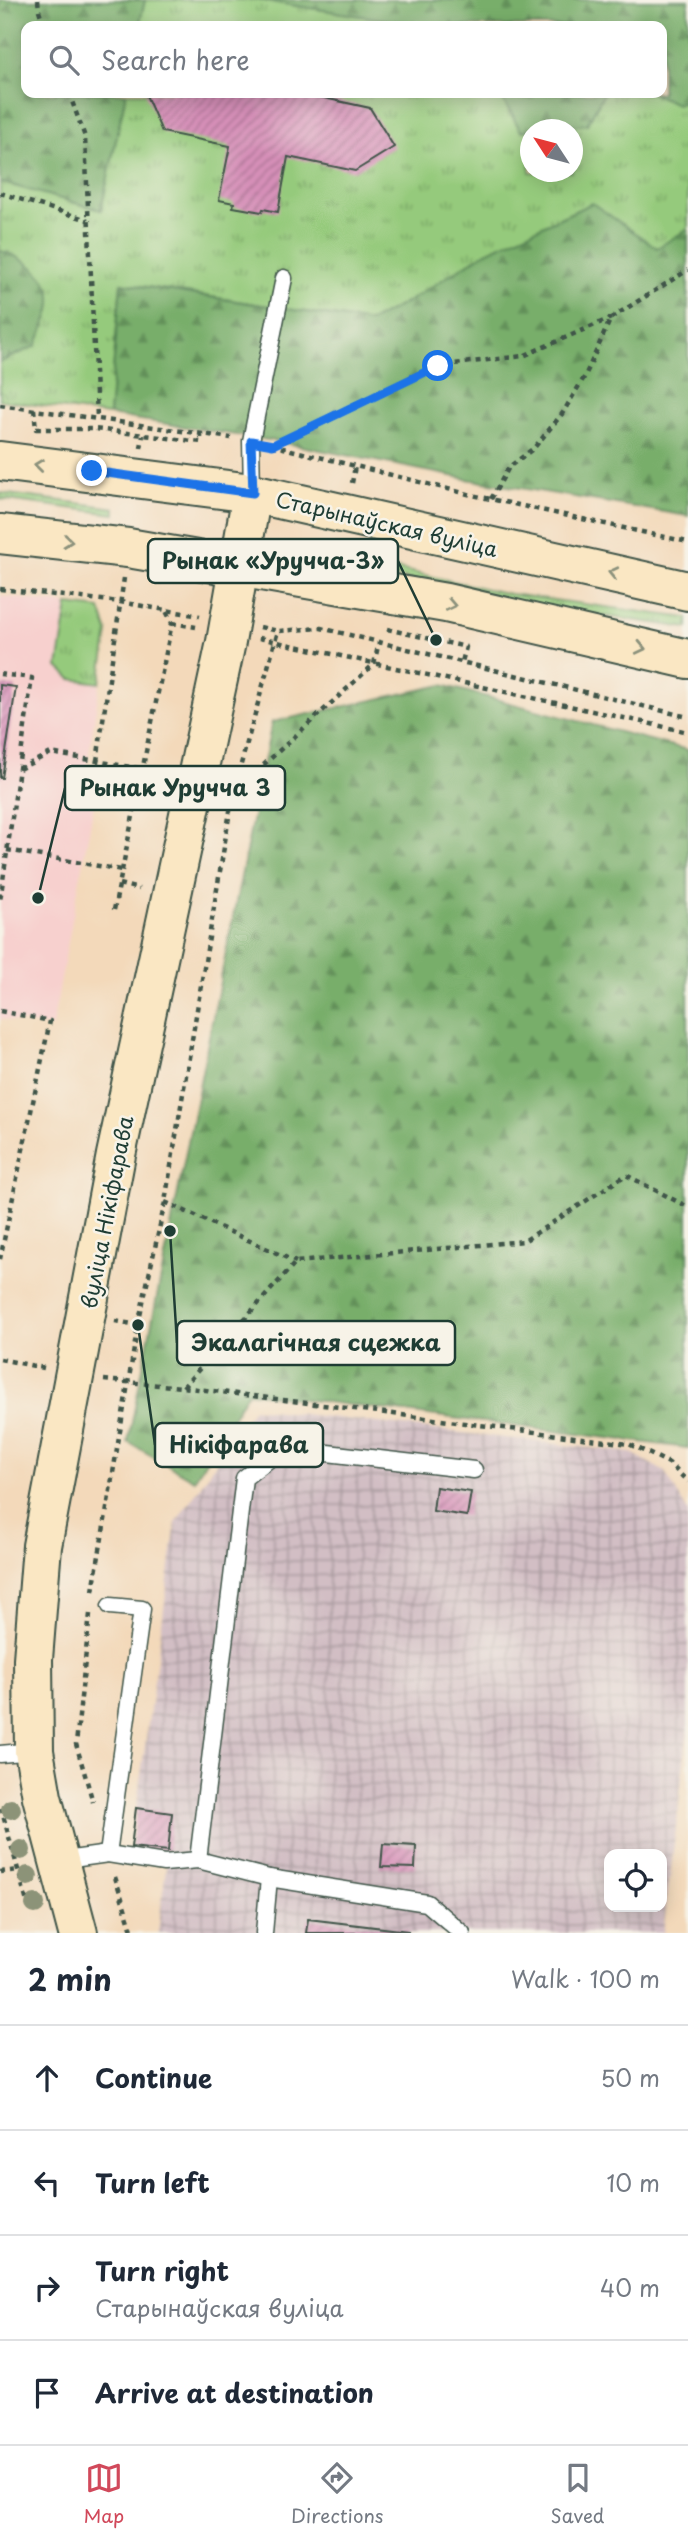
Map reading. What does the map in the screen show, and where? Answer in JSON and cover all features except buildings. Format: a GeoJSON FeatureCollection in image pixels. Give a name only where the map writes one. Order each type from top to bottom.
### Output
{"type":"FeatureCollection","features":[{"type":"Feature","properties":{"kind":"main road","name":"Старынаўская вуліца"},"geometry":{"type":"LineString","coordinates":[[0,461],[253,493],[688,590]]}},
{"type":"Feature","properties":{"kind":"main road","name":"вуліца Нікіфарава"},"geometry":{"type":"LineString","coordinates":[[78,1933],[42,1797],[17,1752],[33,1659],[41,1546],[116,1155],[228,633],[253,493]]}},
{"type":"Feature","properties":{"kind":"main road"},"geometry":{"type":"LineString","coordinates":[[0,534],[128,548],[446,603],[688,659]]}},
{"type":"Feature","properties":{"kind":"lane"},"geometry":{"type":"LineString","coordinates":[[253,493],[251,441],[284,278]]}},
{"type":"Feature","properties":{"kind":"lane"},"geometry":{"type":"LineString","coordinates":[[198,1860],[244,1478],[284,1448],[474,1470]]}},
{"type":"Feature","properties":{"kind":"lane"},"geometry":{"type":"LineString","coordinates":[[108,1854],[142,1609],[110,1606]]}},
{"type":"Feature","properties":{"kind":"lane"},"geometry":{"type":"LineString","coordinates":[[58,1861],[108,1854],[164,1863],[198,1860],[269,1878],[427,1903],[462,1933]]}},
{"type":"Feature","properties":{"kind":"lane"},"geometry":{"type":"LineString","coordinates":[[264,1933],[269,1878]]}},
{"type":"Feature","properties":{"kind":"path"},"geometry":{"type":"LineString","coordinates":[[38,0],[42,21]]}},
{"type":"Feature","properties":{"kind":"path"},"geometry":{"type":"LineString","coordinates":[[70,98],[85,138],[97,418]]}},
{"type":"Feature","properties":{"kind":"path"},"geometry":{"type":"LineString","coordinates":[[0,193],[88,220]]}},
{"type":"Feature","properties":{"kind":"path"},"geometry":{"type":"LineString","coordinates":[[273,445],[438,366],[523,356],[611,318],[688,270]]}},
{"type":"Feature","properties":{"kind":"path"},"geometry":{"type":"LineString","coordinates":[[491,499],[509,467],[534,448],[562,414],[584,376],[611,318]]}},
{"type":"Feature","properties":{"kind":"path"},"geometry":{"type":"LineString","coordinates":[[0,405],[273,445],[491,499],[688,542]]}},
{"type":"Feature","properties":{"kind":"path"},"geometry":{"type":"LineString","coordinates":[[34,409],[36,429],[95,429],[201,442],[201,433]]}},
{"type":"Feature","properties":{"kind":"path"},"geometry":{"type":"LineString","coordinates":[[0,589],[164,608],[172,623],[114,910]]}},
{"type":"Feature","properties":{"kind":"path"},"geometry":{"type":"LineString","coordinates":[[97,761],[120,602]]}},
{"type":"Feature","properties":{"kind":"path"},"geometry":{"type":"LineString","coordinates":[[172,623],[274,641],[688,732]]}},
{"type":"Feature","properties":{"kind":"path"},"geometry":{"type":"LineString","coordinates":[[93,1592],[128,1383],[165,1202],[233,793],[278,631],[321,628],[688,717]]}},
{"type":"Feature","properties":{"kind":"path"},"geometry":{"type":"LineString","coordinates":[[386,629],[466,647],[463,662]]}},
{"type":"Feature","properties":{"kind":"path"},"geometry":{"type":"LineString","coordinates":[[233,793],[373,664],[379,642]]}},
{"type":"Feature","properties":{"kind":"path"},"geometry":{"type":"LineString","coordinates":[[0,674],[32,678],[0,901]]}},
{"type":"Feature","properties":{"kind":"path"},"geometry":{"type":"LineString","coordinates":[[19,769],[51,753],[142,769]]}},
{"type":"Feature","properties":{"kind":"path"},"geometry":{"type":"LineString","coordinates":[[7,850],[122,870]]}},
{"type":"Feature","properties":{"kind":"path"},"geometry":{"type":"LineString","coordinates":[[0,1011],[50,1021],[0,1259]]}},
{"type":"Feature","properties":{"kind":"path"},"geometry":{"type":"LineString","coordinates":[[165,1202],[296,1262],[524,1241],[626,1175],[688,1207]]}},
{"type":"Feature","properties":{"kind":"path"},"geometry":{"type":"LineString","coordinates":[[182,1387],[296,1262]]}},
{"type":"Feature","properties":{"kind":"path"},"geometry":{"type":"LineString","coordinates":[[128,1383],[182,1387],[629,1444],[669,1462],[688,1482]]}},
{"type":"Feature","properties":{"kind":"path"},"geometry":{"type":"LineString","coordinates":[[91,1605],[76,1744],[94,1805]]}},
{"type":"Feature","properties":{"kind":"path"},"geometry":{"type":"LineString","coordinates":[[1,1808],[28,1906]]}},
{"type":"Feature","properties":{"kind":"path"},"geometry":{"type":"LineString","coordinates":[[108,1854],[133,1933]]}},
{"type":"Feature","properties":{"kind":"path"},"geometry":{"type":"LineString","coordinates":[[0,1872],[19,1870]]}},
{"type":"Feature","properties":{"kind":"shaded area"},"geometry":{"type":"Polygon","coordinates":[[[0,596],[100,609],[108,632],[87,766],[99,778],[52,1027],[0,1019],[0,596]]]}},
{"type":"Feature","properties":{"kind":"shaded area"},"geometry":{"type":"Polygon","coordinates":[[[253,1408],[632,1453],[665,1472],[688,1512],[688,1729],[667,1900],[667,1849],[604,1849],[604,1912],[666,1912],[663,1933],[158,1933],[168,1851],[131,1847],[176,1522],[253,1408]]]}},
{"type":"Feature","properties":{"kind":"green space"},"geometry":{"type":"Polygon","coordinates":[[[0,0],[145,0],[140,21],[21,21],[21,98],[125,98],[101,210],[0,182],[0,0]]]}},
{"type":"Feature","properties":{"kind":"green space"},"geometry":{"type":"Polygon","coordinates":[[[145,0],[258,0],[394,21],[140,21],[145,0]]]}},
{"type":"Feature","properties":{"kind":"green space"},"geometry":{"type":"Polygon","coordinates":[[[258,0],[688,0],[688,99],[677,104],[663,98],[667,98],[667,21],[394,21],[258,0]]]}},
{"type":"Feature","properties":{"kind":"green space"},"geometry":{"type":"Polygon","coordinates":[[[125,98],[502,98],[520,129],[520,182],[583,182],[583,124],[587,124],[601,98],[663,98],[677,104],[688,99],[688,229],[657,249],[409,301],[370,322],[121,283],[109,415],[0,400],[0,362],[36,346],[8,253],[0,251],[0,182],[101,210],[125,98]]]}},
{"type":"Feature","properties":{"kind":"green space"},"geometry":{"type":"Polygon","coordinates":[[[502,98],[601,98],[587,124],[583,124],[583,119],[520,119],[520,129],[502,98]]]}},
{"type":"Feature","properties":{"kind":"green space"},"geometry":{"type":"Polygon","coordinates":[[[592,203],[657,248],[688,229],[688,516],[472,480],[275,441],[109,415],[121,283],[370,322],[409,301],[486,252],[592,203]]]}},
{"type":"Feature","properties":{"kind":"green space"},"geometry":{"type":"Polygon","coordinates":[[[0,251],[18,257],[35,269],[47,285],[51,304],[36,346],[0,362],[0,251]]]}},
{"type":"Feature","properties":{"kind":"green space"},"geometry":{"type":"Polygon","coordinates":[[[0,493],[115,508],[115,514],[0,499],[0,493]]]}},
{"type":"Feature","properties":{"kind":"green space"},"geometry":{"type":"Polygon","coordinates":[[[353,559],[510,594],[688,618],[688,628],[507,602],[350,566],[353,559]]]}},
{"type":"Feature","properties":{"kind":"green space"},"geometry":{"type":"Polygon","coordinates":[[[68,605],[100,609],[108,632],[100,683],[71,679],[58,667],[68,605]]]}},
{"type":"Feature","properties":{"kind":"green space"},"geometry":{"type":"Polygon","coordinates":[[[442,685],[688,750],[688,1448],[248,1392],[194,1480],[128,1442],[272,722],[442,685]]]}},
{"type":"Feature","properties":{"kind":"place","name":"Рынак «Уручча-3»"},"geometry":{"type":"Point","coordinates":[436,640]}},
{"type":"Feature","properties":{"kind":"place","name":"Рынак Уручча 3"},"geometry":{"type":"Point","coordinates":[38,898]}},
{"type":"Feature","properties":{"kind":"place","name":"Экалагічная сцежка"},"geometry":{"type":"Point","coordinates":[170,1231]}},
{"type":"Feature","properties":{"kind":"place","name":"Нікіфарава"},"geometry":{"type":"Point","coordinates":[138,1325]}},
{"type":"Feature","properties":{"kind":"route"},"geometry":{"type":"LineString","coordinates":[[92,471],[253,493],[251,441],[273,445],[438,366]]}}]}
